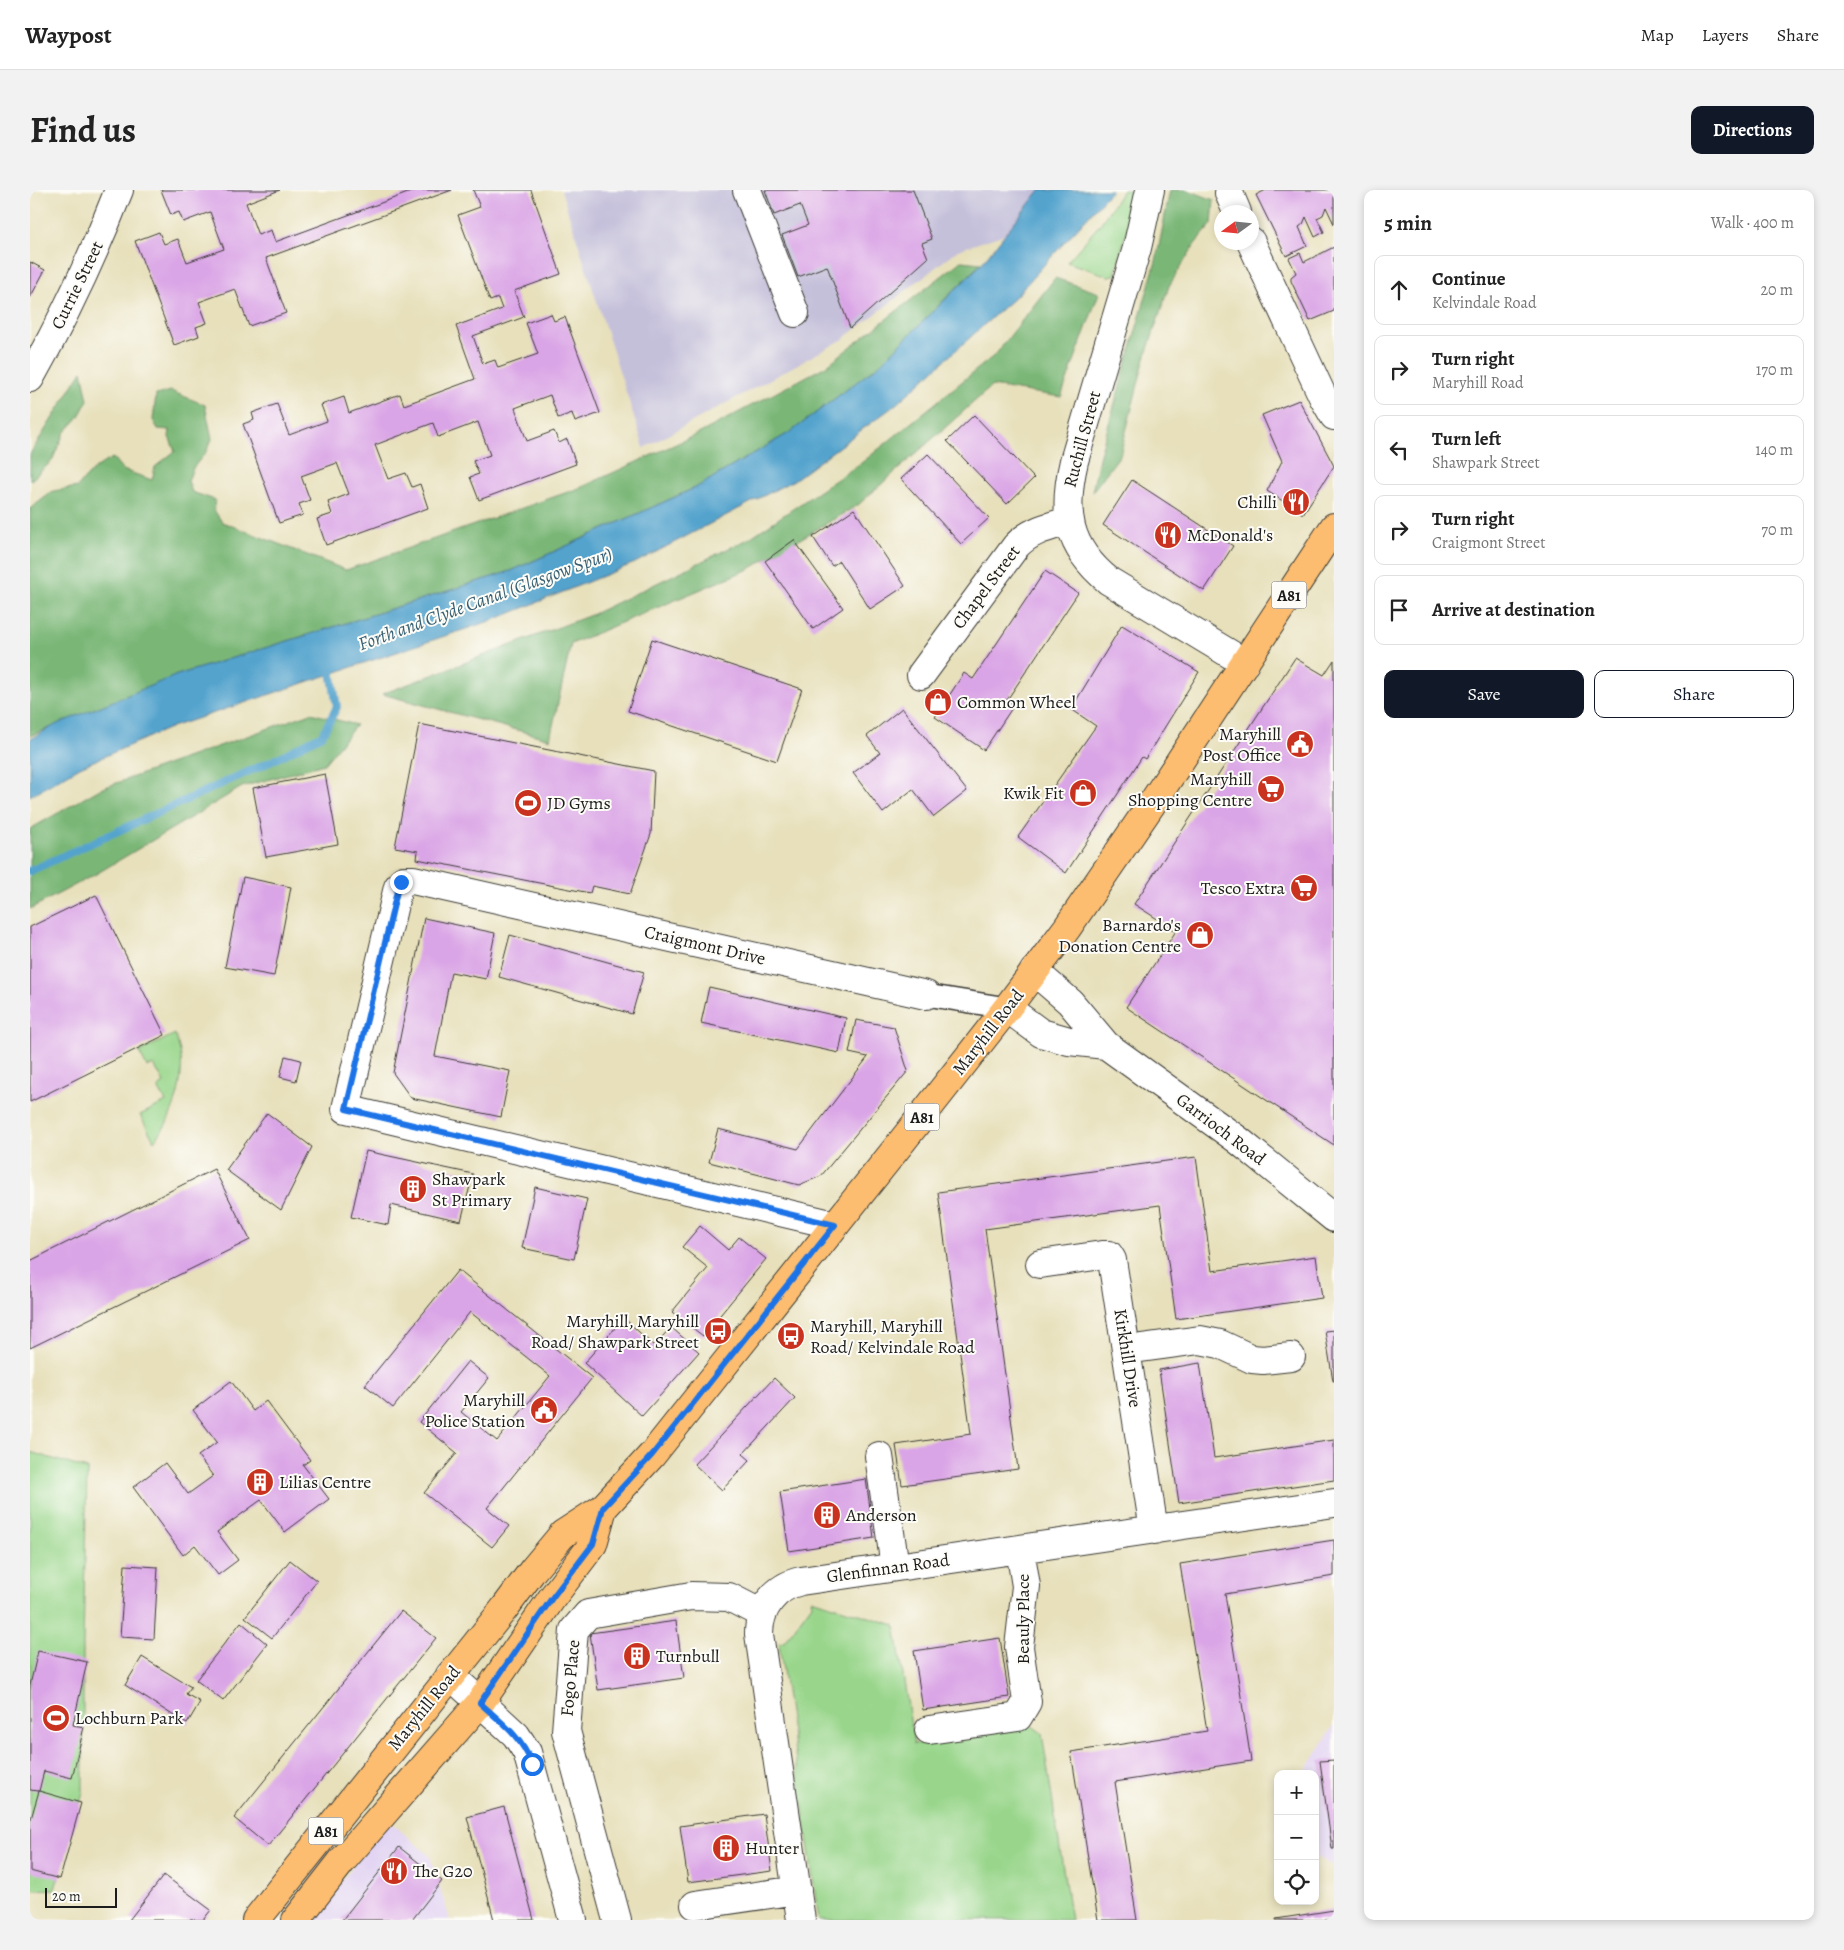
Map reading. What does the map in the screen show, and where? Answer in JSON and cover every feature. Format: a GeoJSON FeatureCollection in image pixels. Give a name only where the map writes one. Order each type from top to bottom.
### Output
{"type":"FeatureCollection","features":[{"type":"Feature","properties":{"kind":"main road","name":"Maryhill Road"},"geometry":{"type":"LineString","coordinates":[[256,1920],[563,1534],[603,1508],[652,1455],[1007,1008],[1067,928],[1151,806],[1334,527]]}},
{"type":"Feature","properties":{"kind":"main road","name":"Maryhill Road"},"geometry":{"type":"LineString","coordinates":[[296,1920],[342,1860],[480,1703],[552,1598],[593,1544],[603,1508]]}},
{"type":"Feature","properties":{"kind":"street","name":"Currie Street"},"geometry":{"type":"LineString","coordinates":[[30,378],[88,263],[105,227],[119,190]]}},
{"type":"Feature","properties":{"kind":"street"},"geometry":{"type":"LineString","coordinates":[[747,190],[795,313]]}},
{"type":"Feature","properties":{"kind":"street","name":"Ruchill Street"},"geometry":{"type":"LineString","coordinates":[[1150,190],[1130,271],[1074,461],[1067,492],[1069,521],[1080,551],[1109,582],[1245,664]]}},
{"type":"Feature","properties":{"kind":"street"},"geometry":{"type":"LineString","coordinates":[[1255,250],[1323,397],[1334,416]]}},
{"type":"Feature","properties":{"kind":"street","name":"Chapel Street"},"geometry":{"type":"LineString","coordinates":[[921,676],[1016,546],[1029,534],[1069,521]]}},
{"type":"Feature","properties":{"kind":"street","name":"Craigmont Drive"},"geometry":{"type":"LineString","coordinates":[[835,1225],[346,1109],[398,887],[404,880],[423,882],[926,995],[1007,1008]]}},
{"type":"Feature","properties":{"kind":"street","name":"Garrioch Road"},"geometry":{"type":"LineString","coordinates":[[1034,972],[1070,1002],[1106,1045],[1238,1140],[1334,1218]]}},
{"type":"Feature","properties":{"kind":"street","name":"Garrioch Road"},"geometry":{"type":"LineString","coordinates":[[1007,1008],[1041,1033],[1069,1041],[1106,1045]]}},
{"type":"Feature","properties":{"kind":"street","name":"Kirkhill Drive"},"geometry":{"type":"LineString","coordinates":[[1040,1264],[1102,1254],[1109,1255],[1114,1264],[1154,1530]]}},
{"type":"Feature","properties":{"kind":"street"},"geometry":{"type":"LineString","coordinates":[[1126,1350],[1200,1340],[1220,1344],[1252,1359],[1263,1360],[1291,1357]]}},
{"type":"Feature","properties":{"kind":"street"},"geometry":{"type":"LineString","coordinates":[[880,1456],[895,1567]]}},
{"type":"Feature","properties":{"kind":"street","name":"Glenfinnan Road"},"geometry":{"type":"LineString","coordinates":[[762,1614],[772,1598],[793,1582],[1334,1503]]}},
{"type":"Feature","properties":{"kind":"street","name":"Beauly Place"},"geometry":{"type":"LineString","coordinates":[[929,1730],[1018,1717],[1026,1702],[1019,1647],[1026,1586],[1020,1549]]}},
{"type":"Feature","properties":{"kind":"street","name":"Fogo Place"},"geometry":{"type":"LineString","coordinates":[[617,1920],[566,1732],[574,1630],[588,1614],[690,1596],[729,1597],[762,1614]]}},
{"type":"Feature","properties":{"kind":"street"},"geometry":{"type":"LineString","coordinates":[[762,1614],[759,1634],[801,1920]]}},
{"type":"Feature","properties":{"kind":"street"},"geometry":{"type":"LineString","coordinates":[[450,1676],[516,1735],[527,1752],[573,1920]]}},
{"type":"Feature","properties":{"kind":"street"},"geometry":{"type":"LineString","coordinates":[[695,1905],[797,1890]]}},
{"type":"Feature","properties":{"kind":"shaded area"},"geometry":{"type":"Polygon","coordinates":[[[561,190],[1040,190],[1005,234],[958,250],[842,340],[644,448],[561,190]]]}},
{"type":"Feature","properties":{"kind":"shaded area"},"geometry":{"type":"Polygon","coordinates":[[[1334,1725],[1334,1867],[1319,1858],[1319,1770],[1306,1770],[1334,1725]]]}},
{"type":"Feature","properties":{"kind":"shaded area"},"geometry":{"type":"Polygon","coordinates":[[[387,1819],[430,1856],[450,1920],[314,1920],[387,1819]]]}},
{"type":"Feature","properties":{"kind":"green space"},"geometry":{"type":"Polygon","coordinates":[[[1123,190],[1133,190],[1130,210],[1132,211],[1115,275],[1108,276],[1067,262],[1101,223],[1123,190]]]}},
{"type":"Feature","properties":{"kind":"green space"},"geometry":{"type":"Polygon","coordinates":[[[1170,190],[1188,190],[1214,200],[1212,224],[1195,244],[1169,286],[1144,361],[1120,455],[1092,492],[1099,458],[1156,261],[1170,190]]]}},
{"type":"Feature","properties":{"kind":"green space"},"geometry":{"type":"Polygon","coordinates":[[[961,261],[981,263],[879,365],[792,431],[697,487],[511,571],[177,675],[30,736],[30,509],[53,491],[78,487],[94,470],[113,458],[123,470],[152,480],[155,467],[175,451],[169,437],[170,430],[158,429],[153,420],[156,395],[171,391],[205,405],[212,439],[206,452],[193,468],[188,481],[192,492],[215,500],[214,510],[222,522],[346,570],[582,487],[700,433],[826,366],[961,261]]]}},
{"type":"Feature","properties":{"kind":"green space"},"geometry":{"type":"Polygon","coordinates":[[[1055,278],[1099,293],[1061,397],[992,386],[858,505],[749,569],[571,644],[550,739],[382,694],[591,615],[748,539],[864,461],[996,354],[1055,278]]]}},
{"type":"Feature","properties":{"kind":"green space"},"geometry":{"type":"Polygon","coordinates":[[[82,371],[88,400],[78,418],[64,433],[52,461],[30,481],[30,454],[82,371]]]}},
{"type":"Feature","properties":{"kind":"green space"},"geometry":{"type":"Polygon","coordinates":[[[311,713],[356,725],[324,764],[242,787],[96,874],[30,909],[30,829],[100,789],[311,713]]]}},
{"type":"Feature","properties":{"kind":"green space"},"geometry":{"type":"Polygon","coordinates":[[[175,1034],[181,1057],[179,1090],[166,1124],[154,1141],[140,1115],[166,1102],[158,1087],[164,1083],[154,1065],[147,1067],[139,1052],[175,1034]]]}},
{"type":"Feature","properties":{"kind":"green space","name":"Lochburn Park"},"geometry":{"type":"Polygon","coordinates":[[[30,1452],[87,1469],[83,1644],[83,1793],[55,1889],[30,1890],[30,1452]]]}},
{"type":"Feature","properties":{"kind":"green space"},"geometry":{"type":"Polygon","coordinates":[[[811,1599],[895,1625],[914,1744],[1032,1726],[1042,1733],[1071,1920],[819,1920],[779,1643],[784,1642],[812,1604],[811,1599]]]}},
{"type":"Feature","properties":{"kind":"water","name":"Forth and Clyde Canal (Glasgow Spur)"},"geometry":{"type":"Polygon","coordinates":[[[1040,190],[1112,190],[1015,297],[894,406],[794,480],[635,563],[496,619],[172,727],[80,767],[30,796],[30,739],[57,724],[177,675],[511,571],[697,487],[792,431],[879,365],[981,264],[1040,190]]]}},
{"type":"Feature","properties":{"kind":"building"},"geometry":{"type":"Polygon","coordinates":[[[161,190],[280,190],[246,203],[258,235],[271,230],[275,242],[416,190],[452,190],[266,258],[286,313],[249,326],[235,289],[199,302],[207,323],[196,327],[199,336],[174,345],[135,241],[159,232],[164,244],[178,239],[187,262],[224,249],[210,212],[183,222],[179,212],[171,215],[161,190]]]}},
{"type":"Feature","properties":{"kind":"building"},"geometry":{"type":"Polygon","coordinates":[[[473,190],[531,190],[561,274],[514,291],[524,317],[473,336],[483,364],[495,360],[498,368],[538,354],[526,323],[551,314],[554,321],[565,317],[600,413],[575,422],[572,413],[558,418],[550,395],[515,408],[527,441],[554,431],[559,443],[567,439],[576,464],[479,500],[470,477],[479,474],[473,461],[490,455],[478,422],[438,437],[433,423],[375,445],[388,479],[406,473],[412,487],[420,484],[428,508],[326,545],[317,519],[332,514],[328,502],[349,494],[337,463],[301,476],[310,500],[299,504],[303,515],[279,523],[243,424],[254,420],[252,413],[277,404],[289,435],[327,421],[321,405],[344,397],[349,413],[400,394],[404,405],[475,379],[456,326],[502,309],[498,298],[490,301],[458,215],[480,207],[473,190]]]}},
{"type":"Feature","properties":{"kind":"building"},"geometry":{"type":"Polygon","coordinates":[[[765,190],[913,190],[932,239],[922,243],[928,258],[850,328],[827,266],[798,277],[782,235],[808,225],[800,205],[774,215],[765,190]]]}},
{"type":"Feature","properties":{"kind":"building"},"geometry":{"type":"Polygon","coordinates":[[[1266,190],[1334,190],[1334,224],[1326,207],[1323,215],[1317,218],[1324,232],[1315,237],[1306,217],[1303,224],[1299,227],[1307,246],[1286,256],[1256,195],[1266,190]]]}},
{"type":"Feature","properties":{"kind":"building"},"geometry":{"type":"Polygon","coordinates":[[[1334,247],[1334,311],[1310,321],[1291,281],[1291,277],[1296,273],[1289,258],[1300,253],[1304,262],[1334,247]]]}},
{"type":"Feature","properties":{"kind":"building"},"geometry":{"type":"Polygon","coordinates":[[[30,262],[45,270],[30,298],[30,262]]]}},
{"type":"Feature","properties":{"kind":"building"},"geometry":{"type":"Polygon","coordinates":[[[1299,400],[1334,466],[1303,514],[1267,491],[1282,461],[1262,415],[1299,400]]]}},
{"type":"Feature","properties":{"kind":"building"},"geometry":{"type":"Polygon","coordinates":[[[974,415],[1034,478],[1007,504],[947,441],[974,415]]]}},
{"type":"Feature","properties":{"kind":"building"},"geometry":{"type":"Polygon","coordinates":[[[928,454],[989,518],[961,544],[901,479],[928,454]]]}},
{"type":"Feature","properties":{"kind":"building","name":"McDonald's"},"geometry":{"type":"Polygon","coordinates":[[[1132,480],[1233,546],[1204,591],[1103,525],[1132,480]]]}},
{"type":"Feature","properties":{"kind":"building"},"geometry":{"type":"Polygon","coordinates":[[[854,509],[905,586],[870,609],[839,561],[832,566],[813,537],[854,509]]]}},
{"type":"Feature","properties":{"kind":"building"},"geometry":{"type":"Polygon","coordinates":[[[794,540],[843,608],[813,629],[765,561],[794,540]]]}},
{"type":"Feature","properties":{"kind":"building"},"geometry":{"type":"Polygon","coordinates":[[[1045,571],[1078,593],[1007,700],[1014,705],[984,750],[935,717],[964,673],[973,679],[1045,571]]]}},
{"type":"Feature","properties":{"kind":"building"},"geometry":{"type":"Polygon","coordinates":[[[1122,625],[1199,672],[1145,759],[1142,757],[1066,873],[1018,837],[1096,726],[1071,709],[1122,625]]]}},
{"type":"Feature","properties":{"kind":"building"},"geometry":{"type":"Polygon","coordinates":[[[652,639],[802,689],[777,761],[628,711],[652,639]]]}},
{"type":"Feature","properties":{"kind":"building","name":"Maryhill Shopping Centre"},"geometry":{"type":"Polygon","coordinates":[[[1295,658],[1324,675],[1334,660],[1334,1145],[1126,1007],[1176,931],[1134,904],[1295,658]]]}},
{"type":"Feature","properties":{"kind":"building"},"geometry":{"type":"Polygon","coordinates":[[[902,708],[967,791],[934,817],[913,789],[883,813],[853,773],[880,753],[867,736],[902,708]]]}},
{"type":"Feature","properties":{"kind":"building","name":"JD Gyms"},"geometry":{"type":"Polygon","coordinates":[[[419,724],[654,771],[651,834],[630,894],[592,886],[590,893],[417,859],[418,851],[395,847],[419,724]]]}},
{"type":"Feature","properties":{"kind":"building"},"geometry":{"type":"Polygon","coordinates":[[[325,774],[338,844],[266,857],[253,788],[325,774]]]}},
{"type":"Feature","properties":{"kind":"building"},"geometry":{"type":"Polygon","coordinates":[[[243,877],[291,887],[274,976],[225,967],[243,877]]]}},
{"type":"Feature","properties":{"kind":"building"},"geometry":{"type":"Polygon","coordinates":[[[96,895],[165,1035],[30,1102],[30,927],[96,895]]]}},
{"type":"Feature","properties":{"kind":"building"},"geometry":{"type":"Polygon","coordinates":[[[424,918],[495,933],[486,979],[451,972],[435,1056],[510,1071],[501,1117],[411,1098],[393,1073],[424,918]]]}},
{"type":"Feature","properties":{"kind":"building"},"geometry":{"type":"Polygon","coordinates":[[[510,935],[644,972],[632,1014],[499,977],[510,935]]]}},
{"type":"Feature","properties":{"kind":"building"},"geometry":{"type":"Polygon","coordinates":[[[709,987],[846,1018],[839,1053],[701,1023],[709,987]]]}},
{"type":"Feature","properties":{"kind":"building"},"geometry":{"type":"Polygon","coordinates":[[[856,1020],[894,1027],[908,1071],[821,1176],[799,1185],[709,1162],[718,1129],[798,1149],[868,1057],[849,1053],[856,1020]]]}},
{"type":"Feature","properties":{"kind":"building"},"geometry":{"type":"Polygon","coordinates":[[[285,1056],[301,1060],[296,1081],[280,1077],[285,1056]]]}},
{"type":"Feature","properties":{"kind":"building"},"geometry":{"type":"Polygon","coordinates":[[[267,1113],[312,1147],[281,1210],[226,1170],[267,1113]]]}},
{"type":"Feature","properties":{"kind":"building","name":"Shawpark St Primary"},"geometry":{"type":"Polygon","coordinates":[[[366,1151],[473,1174],[461,1221],[391,1205],[388,1225],[351,1217],[366,1151]]]}},
{"type":"Feature","properties":{"kind":"building"},"geometry":{"type":"Polygon","coordinates":[[[1196,1157],[1212,1271],[1316,1256],[1322,1298],[1176,1319],[1160,1205],[985,1229],[1018,1469],[902,1485],[896,1445],[971,1434],[938,1192],[1196,1157]]]}},
{"type":"Feature","properties":{"kind":"building"},"geometry":{"type":"Polygon","coordinates":[[[214,1169],[250,1240],[30,1348],[30,1261],[214,1169]]]}},
{"type":"Feature","properties":{"kind":"building"},"geometry":{"type":"Polygon","coordinates":[[[535,1187],[587,1199],[574,1259],[522,1248],[535,1187]]]}},
{"type":"Feature","properties":{"kind":"building"},"geometry":{"type":"Polygon","coordinates":[[[700,1226],[728,1250],[739,1237],[766,1259],[703,1336],[672,1312],[708,1268],[682,1247],[700,1226]]]}},
{"type":"Feature","properties":{"kind":"building","name":"Maryhill Police Station"},"geometry":{"type":"Polygon","coordinates":[[[458,1270],[592,1378],[487,1508],[509,1526],[492,1547],[424,1493],[457,1453],[419,1422],[468,1361],[489,1378],[461,1412],[497,1441],[550,1376],[470,1312],[393,1408],[365,1385],[458,1270]]]}},
{"type":"Feature","properties":{"kind":"building"},"geometry":{"type":"Polygon","coordinates":[[[624,1318],[654,1346],[671,1327],[699,1352],[642,1416],[584,1363],[624,1318]]]}},
{"type":"Feature","properties":{"kind":"building"},"geometry":{"type":"Polygon","coordinates":[[[1334,1330],[1334,1381],[1333,1381],[1325,1331],[1334,1330]]]}},
{"type":"Feature","properties":{"kind":"building"},"geometry":{"type":"Polygon","coordinates":[[[1200,1363],[1214,1458],[1334,1440],[1334,1480],[1179,1503],[1159,1370],[1200,1363]]]}},
{"type":"Feature","properties":{"kind":"building"},"geometry":{"type":"Polygon","coordinates":[[[774,1378],[795,1398],[743,1454],[750,1460],[722,1490],[694,1464],[774,1378]]]}},
{"type":"Feature","properties":{"kind":"building","name":"Lilias Centre"},"geometry":{"type":"Polygon","coordinates":[[[231,1381],[253,1411],[266,1401],[310,1460],[303,1465],[329,1499],[285,1532],[261,1500],[217,1532],[238,1560],[218,1575],[195,1545],[183,1555],[133,1487],[165,1463],[188,1494],[213,1476],[198,1456],[217,1442],[193,1410],[231,1381]]]}},
{"type":"Feature","properties":{"kind":"building","name":"Anderson"},"geometry":{"type":"Polygon","coordinates":[[[866,1479],[874,1538],[789,1551],[780,1492],[866,1479]]]}},
{"type":"Feature","properties":{"kind":"building"},"geometry":{"type":"Polygon","coordinates":[[[1334,1540],[1334,1576],[1225,1594],[1251,1761],[1115,1782],[1137,1920],[1098,1920],[1071,1752],[1207,1731],[1180,1564],[1334,1540]]]}},
{"type":"Feature","properties":{"kind":"building"},"geometry":{"type":"Polygon","coordinates":[[[290,1560],[317,1581],[272,1638],[245,1617],[290,1560]]]}},
{"type":"Feature","properties":{"kind":"building"},"geometry":{"type":"Polygon","coordinates":[[[125,1565],[158,1567],[154,1639],[120,1637],[125,1565]]]}},
{"type":"Feature","properties":{"kind":"building"},"geometry":{"type":"Polygon","coordinates":[[[401,1611],[436,1638],[268,1846],[234,1818],[401,1611]]]}},
{"type":"Feature","properties":{"kind":"building","name":"Turnbull"},"geometry":{"type":"Polygon","coordinates":[[[676,1621],[684,1678],[598,1690],[590,1633],[676,1621]]]}},
{"type":"Feature","properties":{"kind":"building"},"geometry":{"type":"Polygon","coordinates":[[[241,1622],[267,1644],[223,1701],[196,1680],[241,1622]]]}},
{"type":"Feature","properties":{"kind":"building"},"geometry":{"type":"Polygon","coordinates":[[[1000,1638],[1009,1697],[923,1710],[914,1651],[1000,1638]]]}},
{"type":"Feature","properties":{"kind":"building"},"geometry":{"type":"Polygon","coordinates":[[[38,1651],[87,1662],[73,1725],[84,1727],[72,1778],[44,1771],[39,1791],[30,1790],[30,1685],[38,1651]]]}},
{"type":"Feature","properties":{"kind":"building"},"geometry":{"type":"Polygon","coordinates":[[[142,1657],[191,1687],[186,1694],[200,1702],[187,1724],[125,1685],[142,1657]]]}},
{"type":"Feature","properties":{"kind":"building"},"geometry":{"type":"Polygon","coordinates":[[[1334,1760],[1334,1849],[1332,1849],[1320,1761],[1334,1760]]]}},
{"type":"Feature","properties":{"kind":"building"},"geometry":{"type":"Polygon","coordinates":[[[39,1791],[81,1803],[60,1879],[30,1871],[30,1822],[39,1791]]]}},
{"type":"Feature","properties":{"kind":"building"},"geometry":{"type":"Polygon","coordinates":[[[504,1807],[534,1920],[494,1920],[467,1817],[504,1807]]]}},
{"type":"Feature","properties":{"kind":"building","name":"Hunter"},"geometry":{"type":"Polygon","coordinates":[[[764,1814],[772,1871],[688,1882],[680,1826],[764,1814]]]}},
{"type":"Feature","properties":{"kind":"building"},"geometry":{"type":"Polygon","coordinates":[[[399,1847],[442,1881],[412,1920],[342,1920],[399,1847]]]}},
{"type":"Feature","properties":{"kind":"building"},"geometry":{"type":"Polygon","coordinates":[[[164,1875],[211,1910],[203,1920],[129,1920],[164,1875]]]}},
{"type":"Feature","properties":{"kind":"building"},"geometry":{"type":"Polygon","coordinates":[[[1334,1910],[1334,1920],[1276,1920],[1276,1919],[1334,1910]]]}},
{"type":"Feature","properties":{"kind":"waterway"},"geometry":{"type":"LineString","coordinates":[[30,871],[272,761],[322,735],[337,707],[330,665]]}},
{"type":"Feature","properties":{"kind":"place","name":"Chilli"},"geometry":{"type":"Point","coordinates":[1296,502]}},
{"type":"Feature","properties":{"kind":"place","name":"McDonald's"},"geometry":{"type":"Point","coordinates":[1168,535]}},
{"type":"Feature","properties":{"kind":"place","name":"Common Wheel"},"geometry":{"type":"Point","coordinates":[938,702]}},
{"type":"Feature","properties":{"kind":"place","name":"Maryhill Post Office"},"geometry":{"type":"Point","coordinates":[1300,744]}},
{"type":"Feature","properties":{"kind":"place","name":"Maryhill Shopping Centre"},"geometry":{"type":"Point","coordinates":[1271,789]}},
{"type":"Feature","properties":{"kind":"place","name":"Kwik Fit"},"geometry":{"type":"Point","coordinates":[1083,793]}},
{"type":"Feature","properties":{"kind":"place","name":"JD Gyms"},"geometry":{"type":"Point","coordinates":[528,803]}},
{"type":"Feature","properties":{"kind":"place","name":"Tesco Extra"},"geometry":{"type":"Point","coordinates":[1304,888]}},
{"type":"Feature","properties":{"kind":"place","name":"Barnardo's Donation Centre"},"geometry":{"type":"Point","coordinates":[1200,935]}},
{"type":"Feature","properties":{"kind":"place","name":"Shawpark St Primary"},"geometry":{"type":"Point","coordinates":[413,1189]}},
{"type":"Feature","properties":{"kind":"place","name":"Maryhill, Maryhill Road/ Shawpark Street"},"geometry":{"type":"Point","coordinates":[718,1331]}},
{"type":"Feature","properties":{"kind":"place","name":"Maryhill, Maryhill Road/ Kelvindale Road"},"geometry":{"type":"Point","coordinates":[791,1336]}},
{"type":"Feature","properties":{"kind":"place","name":"Maryhill Police Station"},"geometry":{"type":"Point","coordinates":[544,1410]}},
{"type":"Feature","properties":{"kind":"place","name":"Lilias Centre"},"geometry":{"type":"Point","coordinates":[260,1482]}},
{"type":"Feature","properties":{"kind":"place","name":"Anderson"},"geometry":{"type":"Point","coordinates":[827,1515]}},
{"type":"Feature","properties":{"kind":"place","name":"Turnbull"},"geometry":{"type":"Point","coordinates":[637,1656]}},
{"type":"Feature","properties":{"kind":"place","name":"Lochburn Park"},"geometry":{"type":"Point","coordinates":[56,1718]}},
{"type":"Feature","properties":{"kind":"place","name":"Hunter"},"geometry":{"type":"Point","coordinates":[726,1848]}},
{"type":"Feature","properties":{"kind":"place","name":"The G20"},"geometry":{"type":"Point","coordinates":[394,1871]}},
{"type":"Feature","properties":{"kind":"route"},"geometry":{"type":"LineString","coordinates":[[401,882],[398,887],[346,1109],[520,1152],[835,1225],[652,1455],[603,1508],[593,1544],[542,1612],[480,1703],[522,1742],[532,1764]]}}]}
